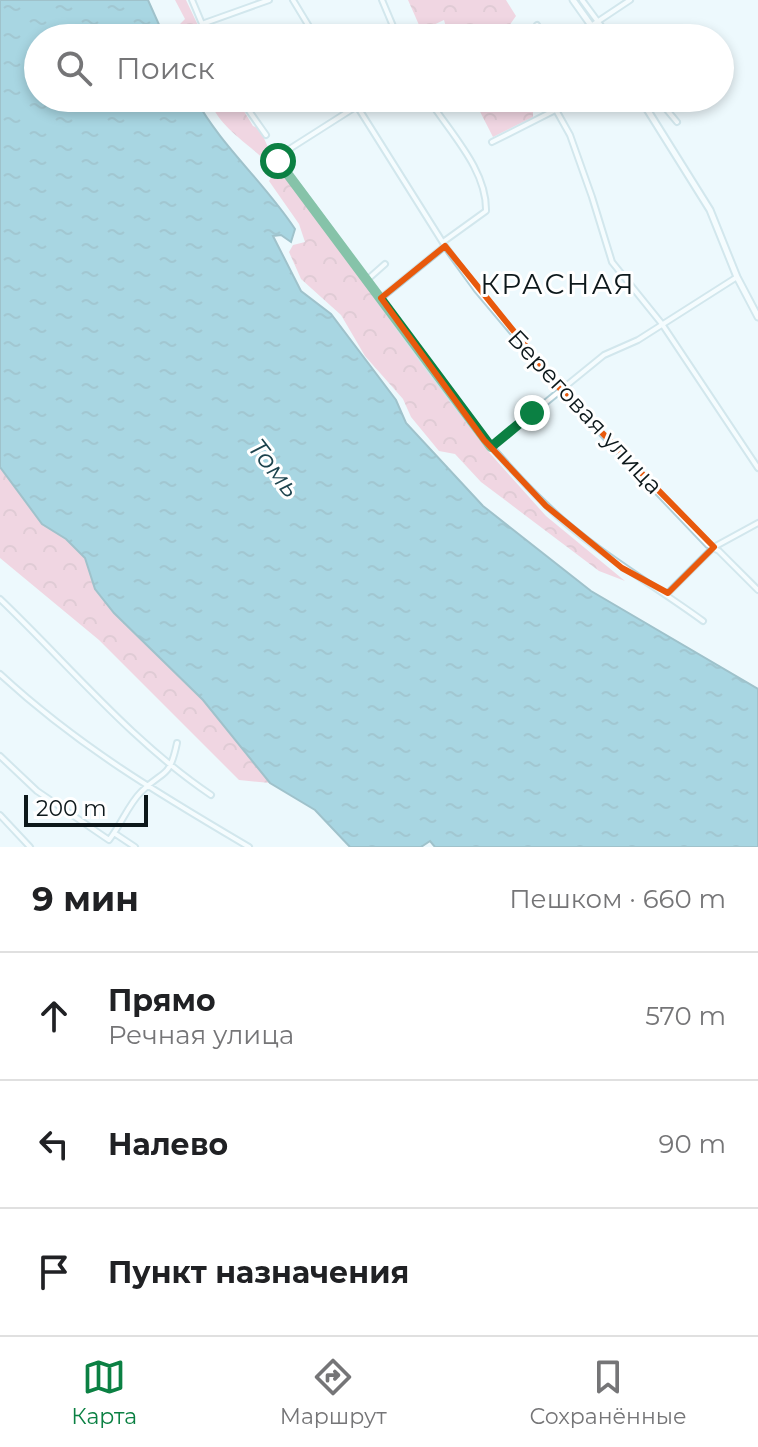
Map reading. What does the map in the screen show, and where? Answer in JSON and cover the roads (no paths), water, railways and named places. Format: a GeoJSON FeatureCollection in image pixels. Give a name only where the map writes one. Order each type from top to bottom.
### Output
{"type":"FeatureCollection","features":[{"type":"Feature","properties":{"kind":"street"},"geometry":{"type":"LineString","coordinates":[[192,0],[202,24],[269,0]]}},
{"type":"Feature","properties":{"kind":"street"},"geometry":{"type":"LineString","coordinates":[[293,0],[308,24]]}},
{"type":"Feature","properties":{"kind":"street"},"geometry":{"type":"LineString","coordinates":[[382,0],[392,24]]}},
{"type":"Feature","properties":{"kind":"street"},"geometry":{"type":"LineString","coordinates":[[573,0],[590,24]]}},
{"type":"Feature","properties":{"kind":"street"},"geometry":{"type":"LineString","coordinates":[[582,0],[598,22]]}},
{"type":"Feature","properties":{"kind":"street"},"geometry":{"type":"LineString","coordinates":[[594,24],[630,0]]}},
{"type":"Feature","properties":{"kind":"street"},"geometry":{"type":"LineString","coordinates":[[250,112],[266,135]]}},
{"type":"Feature","properties":{"kind":"street"},"geometry":{"type":"LineString","coordinates":[[350,112],[280,155],[278,161],[491,447],[582,538],[622,568],[668,593],[703,621]]}},
{"type":"Feature","properties":{"kind":"street","name":"Береговая улица"},"geometry":{"type":"LineString","coordinates":[[361,112],[444,244],[559,388],[708,545],[714,547],[758,590]]}},
{"type":"Feature","properties":{"kind":"street"},"geometry":{"type":"LineString","coordinates":[[381,298],[486,211],[486,195],[479,177],[437,112]]}},
{"type":"Feature","properties":{"kind":"street"},"geometry":{"type":"LineString","coordinates":[[492,142],[552,112]]}},
{"type":"Feature","properties":{"kind":"street"},"geometry":{"type":"LineString","coordinates":[[557,112],[570,135],[612,262],[662,324],[758,468]]}},
{"type":"Feature","properties":{"kind":"street"},"geometry":{"type":"LineString","coordinates":[[649,112],[710,210],[737,277],[758,317]]}},
{"type":"Feature","properties":{"kind":"street"},"geometry":{"type":"LineString","coordinates":[[669,112],[677,122]]}},
{"type":"Feature","properties":{"kind":"street"},"geometry":{"type":"LineString","coordinates":[[368,279],[385,264]]}},
{"type":"Feature","properties":{"kind":"street"},"geometry":{"type":"LineString","coordinates":[[491,447],[559,388],[604,355],[638,340],[737,277]]}},
{"type":"Feature","properties":{"kind":"street"},"geometry":{"type":"LineString","coordinates":[[668,593],[714,547],[758,523]]}},
{"type":"Feature","properties":{"kind":"street"},"geometry":{"type":"LineString","coordinates":[[0,599],[171,768],[211,795]]}},
{"type":"Feature","properties":{"kind":"street"},"geometry":{"type":"LineString","coordinates":[[0,674],[50,720],[149,785],[181,810],[249,847]]}},
{"type":"Feature","properties":{"kind":"street"},"geometry":{"type":"LineString","coordinates":[[0,756],[37,791],[109,840],[140,793],[171,768],[177,743]]}},
{"type":"Feature","properties":{"kind":"street"},"geometry":{"type":"LineString","coordinates":[[0,815],[30,847]]}},
{"type":"Feature","properties":{"kind":"street"},"geometry":{"type":"LineString","coordinates":[[114,833],[135,847]]}},
{"type":"Feature","properties":{"kind":"water","name":"Томь"},"geometry":{"type":"Polygon","coordinates":[[[0,0],[148,0],[159,24],[24,24],[24,112],[204,112],[295,229],[291,242],[281,235],[273,236],[301,291],[331,314],[396,400],[406,423],[483,506],[591,591],[758,689],[758,847],[435,847],[430,841],[421,847],[350,847],[315,810],[270,783],[203,700],[114,613],[95,589],[85,558],[66,539],[42,524],[0,467],[0,0]]]}},
{"type":"Feature","properties":{"kind":"district","name":"КРАСНАЯ"},"geometry":{"type":"Point","coordinates":[558,284]}}]}
